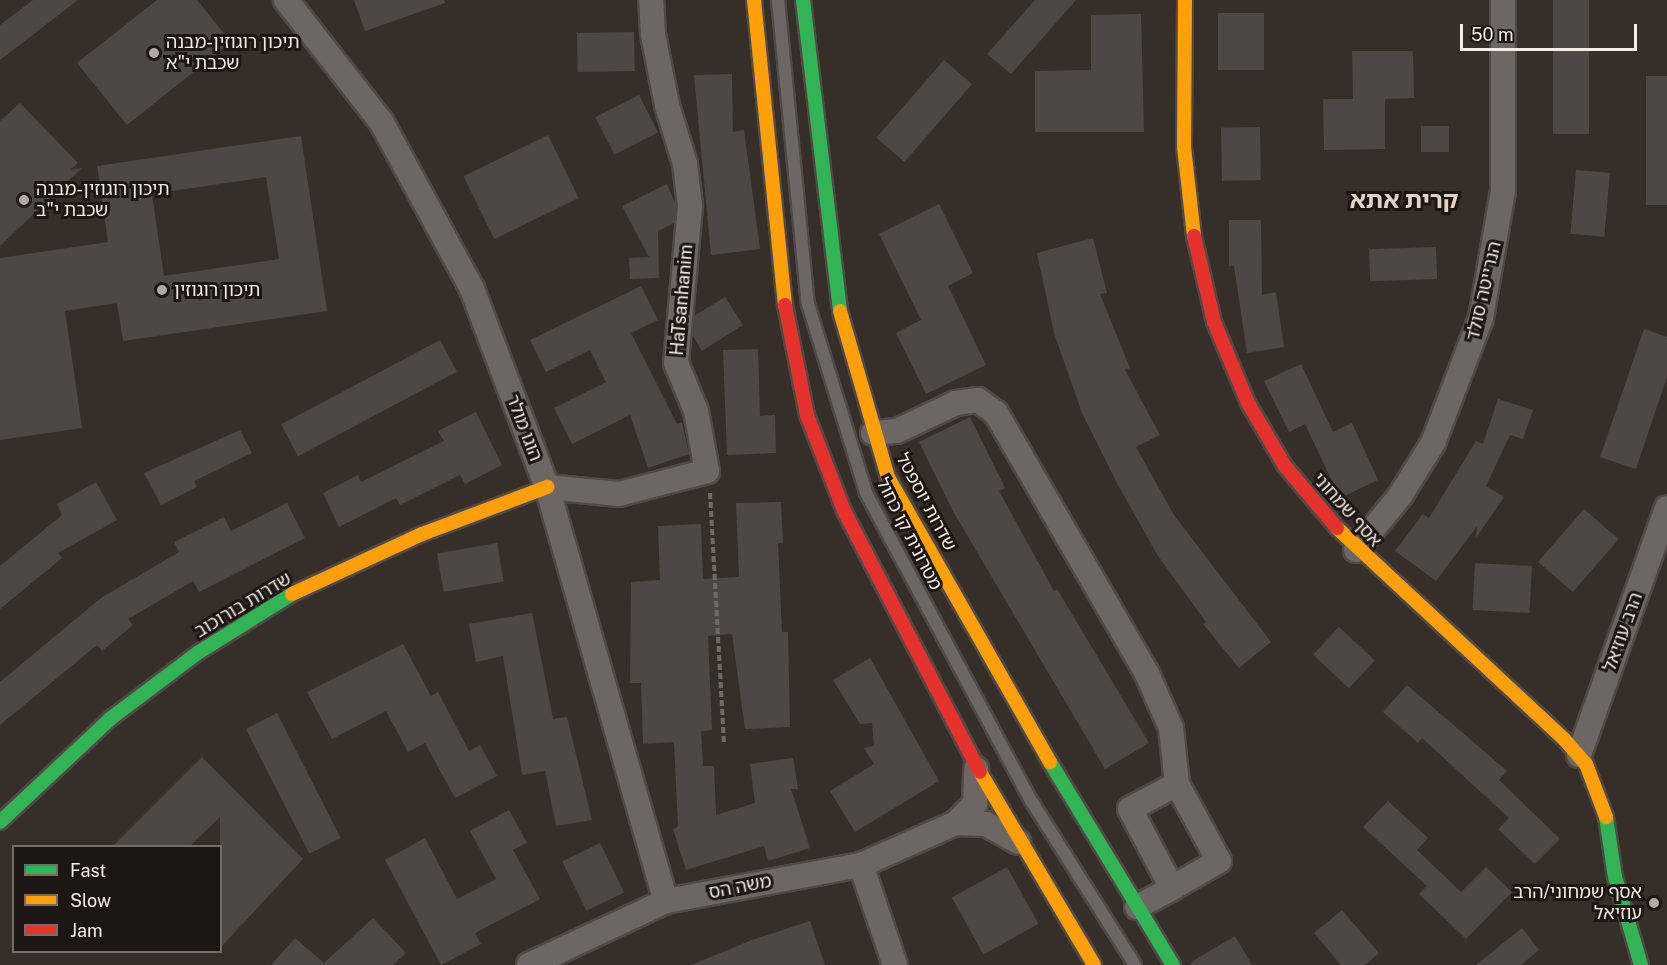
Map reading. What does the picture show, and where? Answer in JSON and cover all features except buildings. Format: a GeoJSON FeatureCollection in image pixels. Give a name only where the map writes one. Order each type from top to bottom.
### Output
{"type":"FeatureCollection","features":[{"type":"Feature","properties":{"kind":"street","name":"הוגו מולר"},"geometry":{"type":"LineString","coordinates":[[286,0],[382,123],[472,289],[546,488],[666,901]]}},
{"type":"Feature","properties":{"kind":"street","name":"HaTsanhanim"},"geometry":{"type":"LineString","coordinates":[[651,0],[653,34],[667,105],[685,164],[690,205],[676,363],[696,411],[707,471]]}},
{"type":"Feature","properties":{"kind":"street"},"geometry":{"type":"LineString","coordinates":[[754,0],[783,291],[807,415],[844,511],[975,764],[1019,843],[1094,965]]}},
{"type":"Feature","properties":{"kind":"street","name":"שדרות יוספטל"},"geometry":{"type":"LineString","coordinates":[[803,0],[835,293],[873,433],[888,477],[1137,907],[1173,965]]}},
{"type":"Feature","properties":{"kind":"street","name":"אסף שמחוני"},"geometry":{"type":"LineString","coordinates":[[1185,0],[1184,147],[1195,247],[1209,304],[1233,370],[1265,435],[1306,493],[1356,550],[1579,755],[1605,809],[1615,878],[1641,965]]}},
{"type":"Feature","properties":{"kind":"street","name":"הנרייטה סולד"},"geometry":{"type":"LineString","coordinates":[[1356,550],[1400,496],[1433,443],[1481,318],[1503,191],[1503,0]]}},
{"type":"Feature","properties":{"kind":"street"},"geometry":{"type":"LineString","coordinates":[[873,433],[897,431],[956,403],[978,400],[996,413],[1147,674],[1171,728],[1177,784],[1219,861],[1137,907]]}},
{"type":"Feature","properties":{"kind":"street"},"geometry":{"type":"LineString","coordinates":[[546,488],[619,495],[707,471]]}},
{"type":"Feature","properties":{"kind":"street","name":"שדרות בורוכוב"},"geometry":{"type":"LineString","coordinates":[[0,822],[111,719],[199,652],[286,597],[422,534],[546,488]]}},
{"type":"Feature","properties":{"kind":"street","name":"הרב עוזיאל"},"geometry":{"type":"LineString","coordinates":[[1579,755],[1667,508]]}},
{"type":"Feature","properties":{"kind":"street","name":"משה הס"},"geometry":{"type":"LineString","coordinates":[[956,824],[975,803],[975,764]]}},
{"type":"Feature","properties":{"kind":"street"},"geometry":{"type":"LineString","coordinates":[[1172,888],[1130,809],[1177,784]]}},
{"type":"Feature","properties":{"kind":"street","name":"משה הס"},"geometry":{"type":"LineString","coordinates":[[529,965],[666,901],[861,865],[956,824],[986,824],[1019,843]]}},
{"type":"Feature","properties":{"kind":"street"},"geometry":{"type":"LineString","coordinates":[[861,865],[895,965]]}},
{"type":"Feature","properties":{"kind":"lane","name":"מטרונית קו כחול"},"geometry":{"type":"LineString","coordinates":[[778,0],[808,304],[866,493],[1028,794],[1135,965]]}},
{"type":"Feature","properties":{"kind":"path"},"geometry":{"type":"LineString","coordinates":[[707,471],[715,535],[724,743]]}},
{"type":"Feature","properties":{"kind":"traffic: fast"},"geometry":{"type":"LineString","coordinates":[[803,0],[840,311]]}},
{"type":"Feature","properties":{"kind":"traffic: fast"},"geometry":{"type":"LineString","coordinates":[[0,822],[110,719],[199,652],[292,594]]}},
{"type":"Feature","properties":{"kind":"traffic: fast"},"geometry":{"type":"LineString","coordinates":[[1050,762],[1173,965]]}},
{"type":"Feature","properties":{"kind":"traffic: fast"},"geometry":{"type":"LineString","coordinates":[[1606,817],[1615,877],[1641,965]]}},
{"type":"Feature","properties":{"kind":"traffic: slow"},"geometry":{"type":"LineString","coordinates":[[754,0],[785,305]]}},
{"type":"Feature","properties":{"kind":"traffic: slow"},"geometry":{"type":"LineString","coordinates":[[1185,0],[1184,147],[1194,236]]}},
{"type":"Feature","properties":{"kind":"traffic: slow"},"geometry":{"type":"LineString","coordinates":[[840,311],[888,477],[1050,762]]}},
{"type":"Feature","properties":{"kind":"traffic: slow"},"geometry":{"type":"LineString","coordinates":[[292,594],[422,534],[547,487]]}},
{"type":"Feature","properties":{"kind":"traffic: slow"},"geometry":{"type":"LineString","coordinates":[[1337,528],[1564,739],[1586,764],[1606,817]]}},
{"type":"Feature","properties":{"kind":"traffic: slow"},"geometry":{"type":"LineString","coordinates":[[980,772],[1094,965]]}},
{"type":"Feature","properties":{"kind":"traffic: jam"},"geometry":{"type":"LineString","coordinates":[[1194,236],[1214,322],[1248,403],[1285,466],[1337,528]]}},
{"type":"Feature","properties":{"kind":"traffic: jam"},"geometry":{"type":"LineString","coordinates":[[785,305],[807,415],[844,511],[980,772]]}},
{"type":"Feature","properties":{"kind":"place","name":"תיכון רוגוזין-מבנה שכבת י\"א"},"geometry":{"type":"Point","coordinates":[154,53]}},
{"type":"Feature","properties":{"kind":"place","name":"תיכון רוגוזין-מבנה שכבת י\"ב"},"geometry":{"type":"Point","coordinates":[24,200]}},
{"type":"Feature","properties":{"kind":"place","name":"תיכון רוגוזין"},"geometry":{"type":"Point","coordinates":[162,290]}},
{"type":"Feature","properties":{"kind":"place","name":"אסף שמחוני/הרב עוזיאל"},"geometry":{"type":"Point","coordinates":[1654,903]}},
{"type":"Feature","properties":{"kind":"district","name":"קרית אתא"},"geometry":{"type":"Point","coordinates":[1404,200]}}]}
